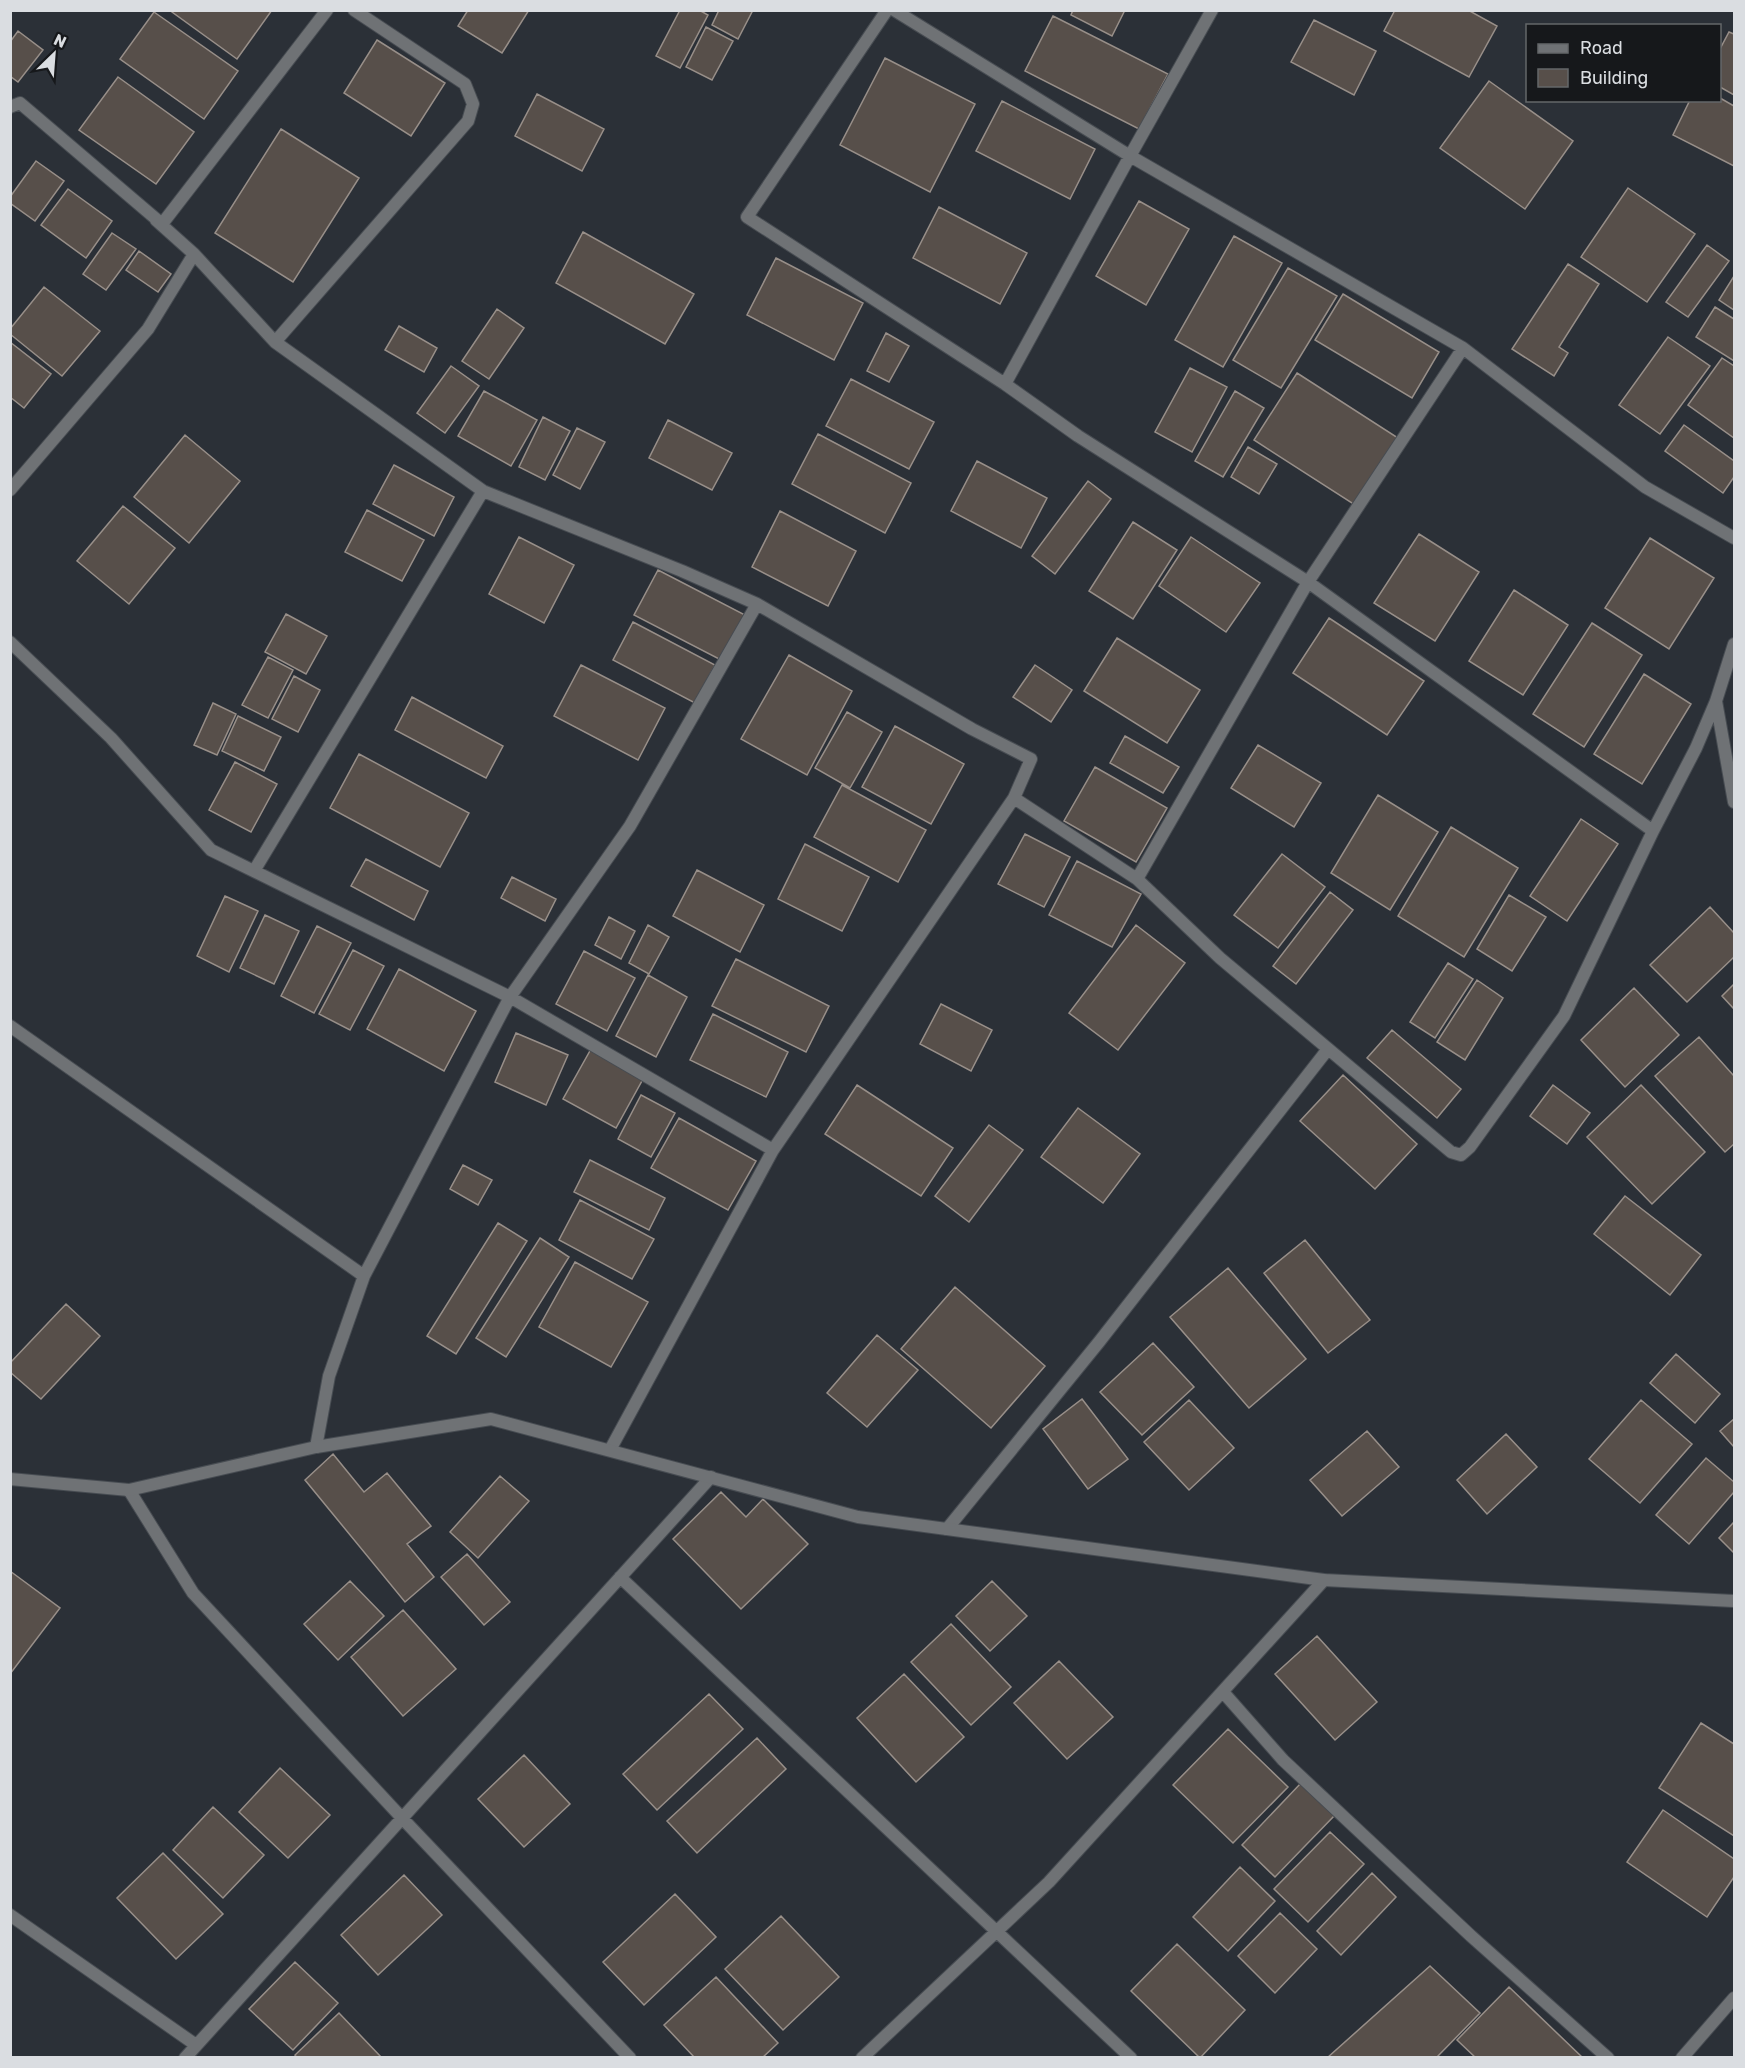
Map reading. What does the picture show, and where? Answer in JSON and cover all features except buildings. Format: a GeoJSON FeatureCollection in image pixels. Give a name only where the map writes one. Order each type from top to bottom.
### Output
{"type":"FeatureCollection","features":[{"type":"Feature","properties":{"kind":"street"},"geometry":{"type":"LineString","coordinates":[[156,220],[162,224],[327,10]]}},
{"type":"Feature","properties":{"kind":"street"},"geometry":{"type":"LineString","coordinates":[[275,342],[468,121],[473,104],[465,84],[354,10]]}},
{"type":"Feature","properties":{"kind":"street"},"geometry":{"type":"LineString","coordinates":[[887,10],[747,217],[1005,384],[1078,436],[1308,582],[1653,831]]}},
{"type":"Feature","properties":{"kind":"street"},"geometry":{"type":"LineString","coordinates":[[894,10],[1130,156],[1463,348],[1644,487],[1734,538]]}},
{"type":"Feature","properties":{"kind":"street"},"geometry":{"type":"LineString","coordinates":[[1005,384],[1212,10]]}},
{"type":"Feature","properties":{"kind":"street"},"geometry":{"type":"LineString","coordinates":[[10,107],[20,103],[156,220],[194,254],[275,342],[483,491],[682,571],[757,604],[972,729],[1031,759],[1014,798],[772,1150],[610,1450]]}},
{"type":"Feature","properties":{"kind":"street"},"geometry":{"type":"LineString","coordinates":[[10,490],[148,329],[194,254]]}},
{"type":"Feature","properties":{"kind":"street"},"geometry":{"type":"LineString","coordinates":[[1137,879],[1308,582],[1463,348]]}},
{"type":"Feature","properties":{"kind":"street"},"geometry":{"type":"LineString","coordinates":[[254,871],[483,491]]}},
{"type":"Feature","properties":{"kind":"street"},"geometry":{"type":"LineString","coordinates":[[316,1447],[329,1376],[364,1276],[510,997],[630,826],[757,604]]}},
{"type":"Feature","properties":{"kind":"street"},"geometry":{"type":"LineString","coordinates":[[10,642],[111,738],[211,850],[510,997],[772,1150]]}},
{"type":"Feature","properties":{"kind":"street"},"geometry":{"type":"LineString","coordinates":[[1014,798],[1137,879],[1220,958],[1451,1152],[1461,1155],[1470,1148],[1564,1016],[1653,831],[1696,748],[1716,701],[1734,644]]}},
{"type":"Feature","properties":{"kind":"street"},"geometry":{"type":"LineString","coordinates":[[1716,701],[1734,802]]}},
{"type":"Feature","properties":{"kind":"street"},"geometry":{"type":"LineString","coordinates":[[10,1026],[364,1276]]}},
{"type":"Feature","properties":{"kind":"street"},"geometry":{"type":"LineString","coordinates":[[947,1529],[1100,1342],[1328,1048]]}},
{"type":"Feature","properties":{"kind":"street"},"geometry":{"type":"LineString","coordinates":[[10,1479],[129,1490],[316,1447],[491,1419],[858,1516],[1324,1581],[1734,1601]]}},
{"type":"Feature","properties":{"kind":"street"},"geometry":{"type":"LineString","coordinates":[[185,2058],[711,1477]]}},
{"type":"Feature","properties":{"kind":"street"},"geometry":{"type":"LineString","coordinates":[[129,1490],[193,1593],[630,2058]]}},
{"type":"Feature","properties":{"kind":"street"},"geometry":{"type":"LineString","coordinates":[[620,1577],[1131,2058]]}},
{"type":"Feature","properties":{"kind":"street"},"geometry":{"type":"LineString","coordinates":[[862,2058],[1049,1882],[1324,1581]]}},
{"type":"Feature","properties":{"kind":"street"},"geometry":{"type":"LineString","coordinates":[[1223,1692],[1283,1760],[1471,1936],[1608,2058]]}},
{"type":"Feature","properties":{"kind":"street"},"geometry":{"type":"LineString","coordinates":[[10,1915],[196,2045]]}},
{"type":"Feature","properties":{"kind":"street"},"geometry":{"type":"LineString","coordinates":[[1682,2058],[1734,1998]]}}]}
